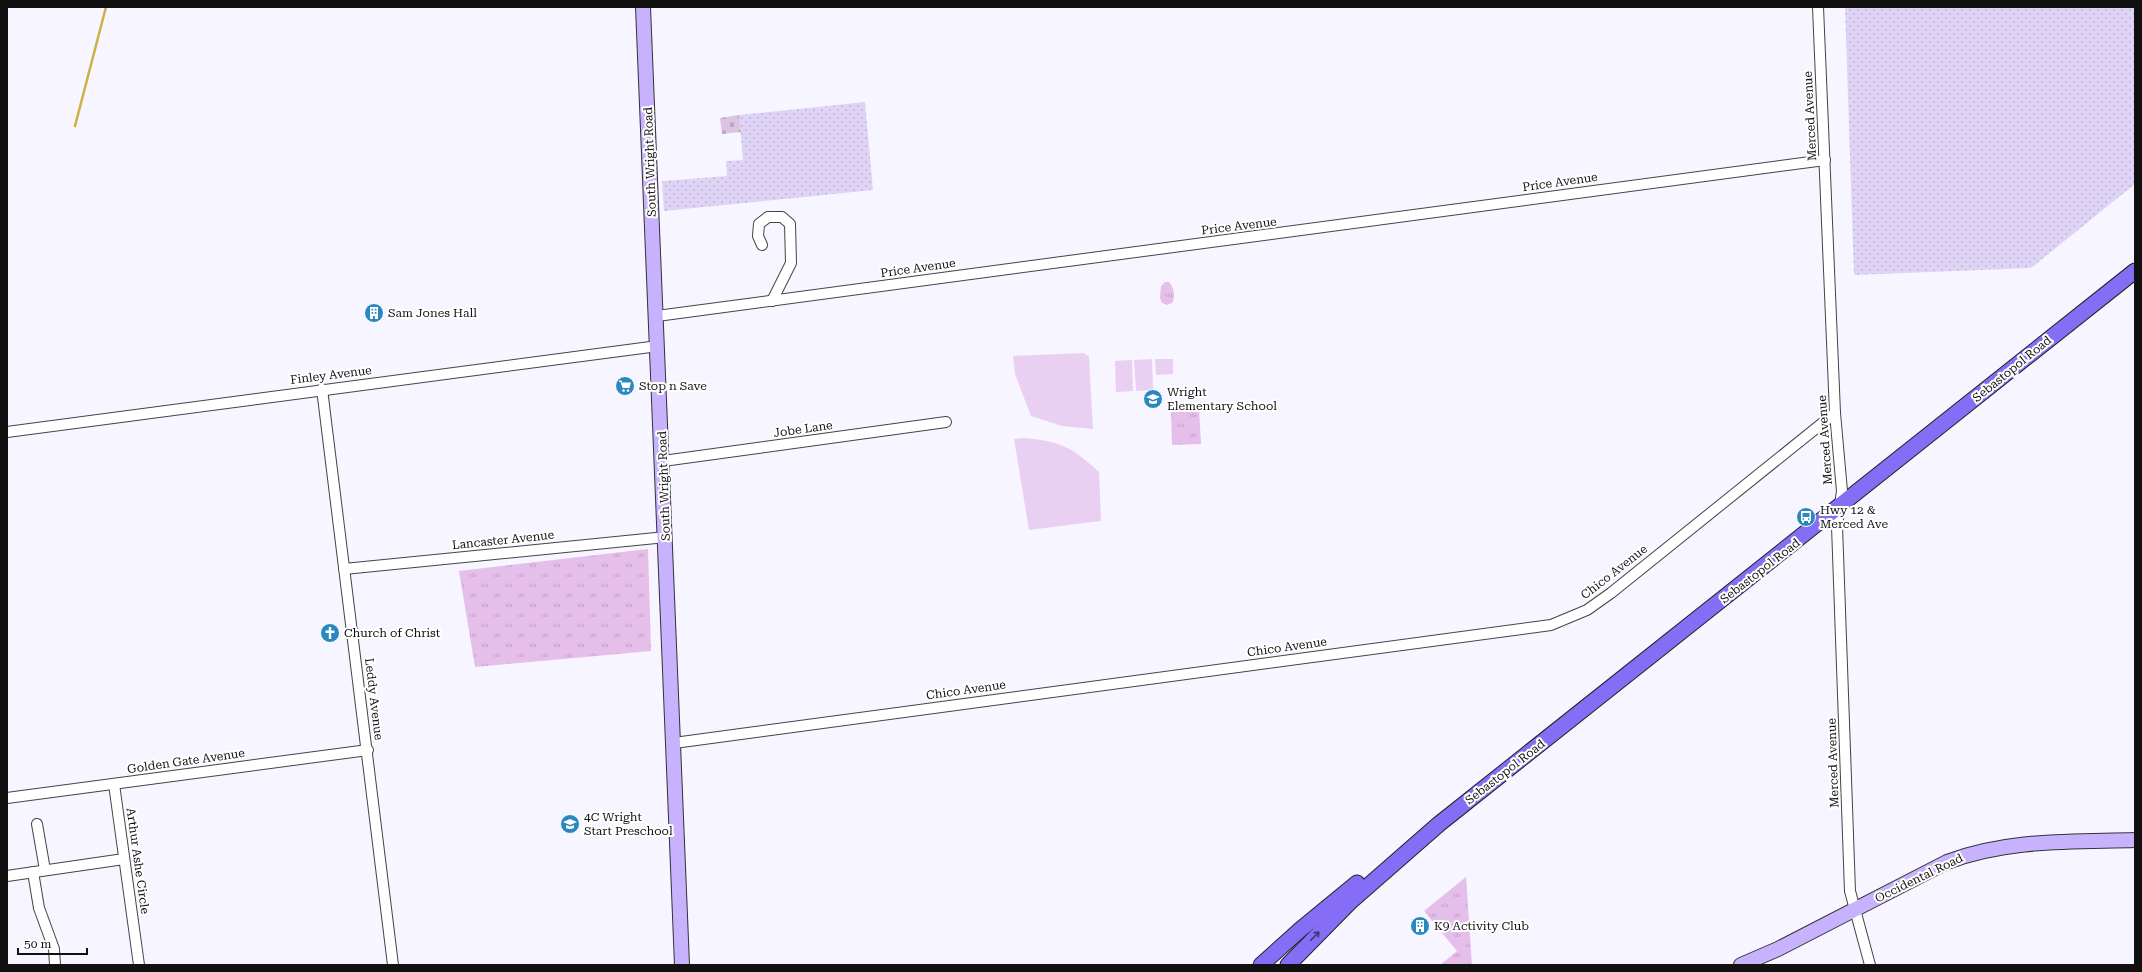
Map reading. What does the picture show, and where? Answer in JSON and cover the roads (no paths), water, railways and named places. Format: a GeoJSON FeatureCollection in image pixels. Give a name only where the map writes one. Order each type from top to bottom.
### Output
{"type":"FeatureCollection","features":[{"type":"Feature","properties":{"kind":"main road","name":"South Wright Road"},"geometry":{"type":"LineString","coordinates":[[643,7],[666,537],[682,965]]}},
{"type":"Feature","properties":{"kind":"main road","name":"Sebastopol Road"},"geometry":{"type":"LineString","coordinates":[[1261,965],[1340,897],[1439,824],[2135,272]]}},
{"type":"Feature","properties":{"kind":"main road","name":"Sebastopol Road"},"geometry":{"type":"LineString","coordinates":[[1288,965],[1351,901],[1439,824]]}},
{"type":"Feature","properties":{"kind":"main road","name":"Occidental Road"},"geometry":{"type":"LineString","coordinates":[[1741,965],[1778,949],[1947,862],[1984,850],[2036,843],[2135,840]]}},
{"type":"Feature","properties":{"kind":"street","name":"Merced Avenue"},"geometry":{"type":"LineString","coordinates":[[1818,7],[1835,413],[1842,491],[1837,526],[1850,891],[1870,965]]}},
{"type":"Feature","properties":{"kind":"street","name":"Price Avenue"},"geometry":{"type":"LineString","coordinates":[[657,316],[1825,160]]}},
{"type":"Feature","properties":{"kind":"street"},"geometry":{"type":"LineString","coordinates":[[762,245],[758,236],[758,224],[768,217],[782,217],[790,224],[791,263],[772,301]]}},
{"type":"Feature","properties":{"kind":"street","name":"Finley Avenue"},"geometry":{"type":"LineString","coordinates":[[7,432],[322,389],[658,346]]}},
{"type":"Feature","properties":{"kind":"street","name":"Leddy Avenue"},"geometry":{"type":"LineString","coordinates":[[322,389],[368,750],[393,965]]}},
{"type":"Feature","properties":{"kind":"street","name":"Chico Avenue"},"geometry":{"type":"LineString","coordinates":[[674,743],[1551,626],[1587,610],[1611,593],[1835,413]]}},
{"type":"Feature","properties":{"kind":"street","name":"Jobe Lane"},"geometry":{"type":"LineString","coordinates":[[662,461],[946,422]]}},
{"type":"Feature","properties":{"kind":"street","name":"Lancaster Avenue"},"geometry":{"type":"LineString","coordinates":[[344,569],[666,537]]}},
{"type":"Feature","properties":{"kind":"street","name":"Golden Gate Avenue"},"geometry":{"type":"LineString","coordinates":[[7,798],[368,750]]}},
{"type":"Feature","properties":{"kind":"street","name":"Arthur Ashe Circle"},"geometry":{"type":"LineString","coordinates":[[114,784],[139,965]]}},
{"type":"Feature","properties":{"kind":"street"},"geometry":{"type":"LineString","coordinates":[[37,824],[45,870]]}},
{"type":"Feature","properties":{"kind":"street"},"geometry":{"type":"LineString","coordinates":[[7,876],[124,859]]}},
{"type":"Feature","properties":{"kind":"street"},"geometry":{"type":"LineString","coordinates":[[32,872],[39,908],[54,949],[55,965]]}},
{"type":"Feature","properties":{"kind":"waterway"},"geometry":{"type":"LineString","coordinates":[[75,126],[106,7]]}},
{"type":"Feature","properties":{"kind":"place","name":"Sam Jones Hall"},"geometry":{"type":"Point","coordinates":[374,313]}},
{"type":"Feature","properties":{"kind":"place","name":"Stop n Save"},"geometry":{"type":"Point","coordinates":[625,386]}},
{"type":"Feature","properties":{"kind":"place","name":"Wright Elementary School"},"geometry":{"type":"Point","coordinates":[1153,399]}},
{"type":"Feature","properties":{"kind":"place","name":"Hwy 12 & Merced Ave"},"geometry":{"type":"Point","coordinates":[1806,517]}},
{"type":"Feature","properties":{"kind":"place","name":"Church of Christ"},"geometry":{"type":"Point","coordinates":[330,633]}},
{"type":"Feature","properties":{"kind":"place","name":"4C Wright Start Preschool"},"geometry":{"type":"Point","coordinates":[570,824]}},
{"type":"Feature","properties":{"kind":"place","name":"K9 Activity Club"},"geometry":{"type":"Point","coordinates":[1420,926]}}]}
